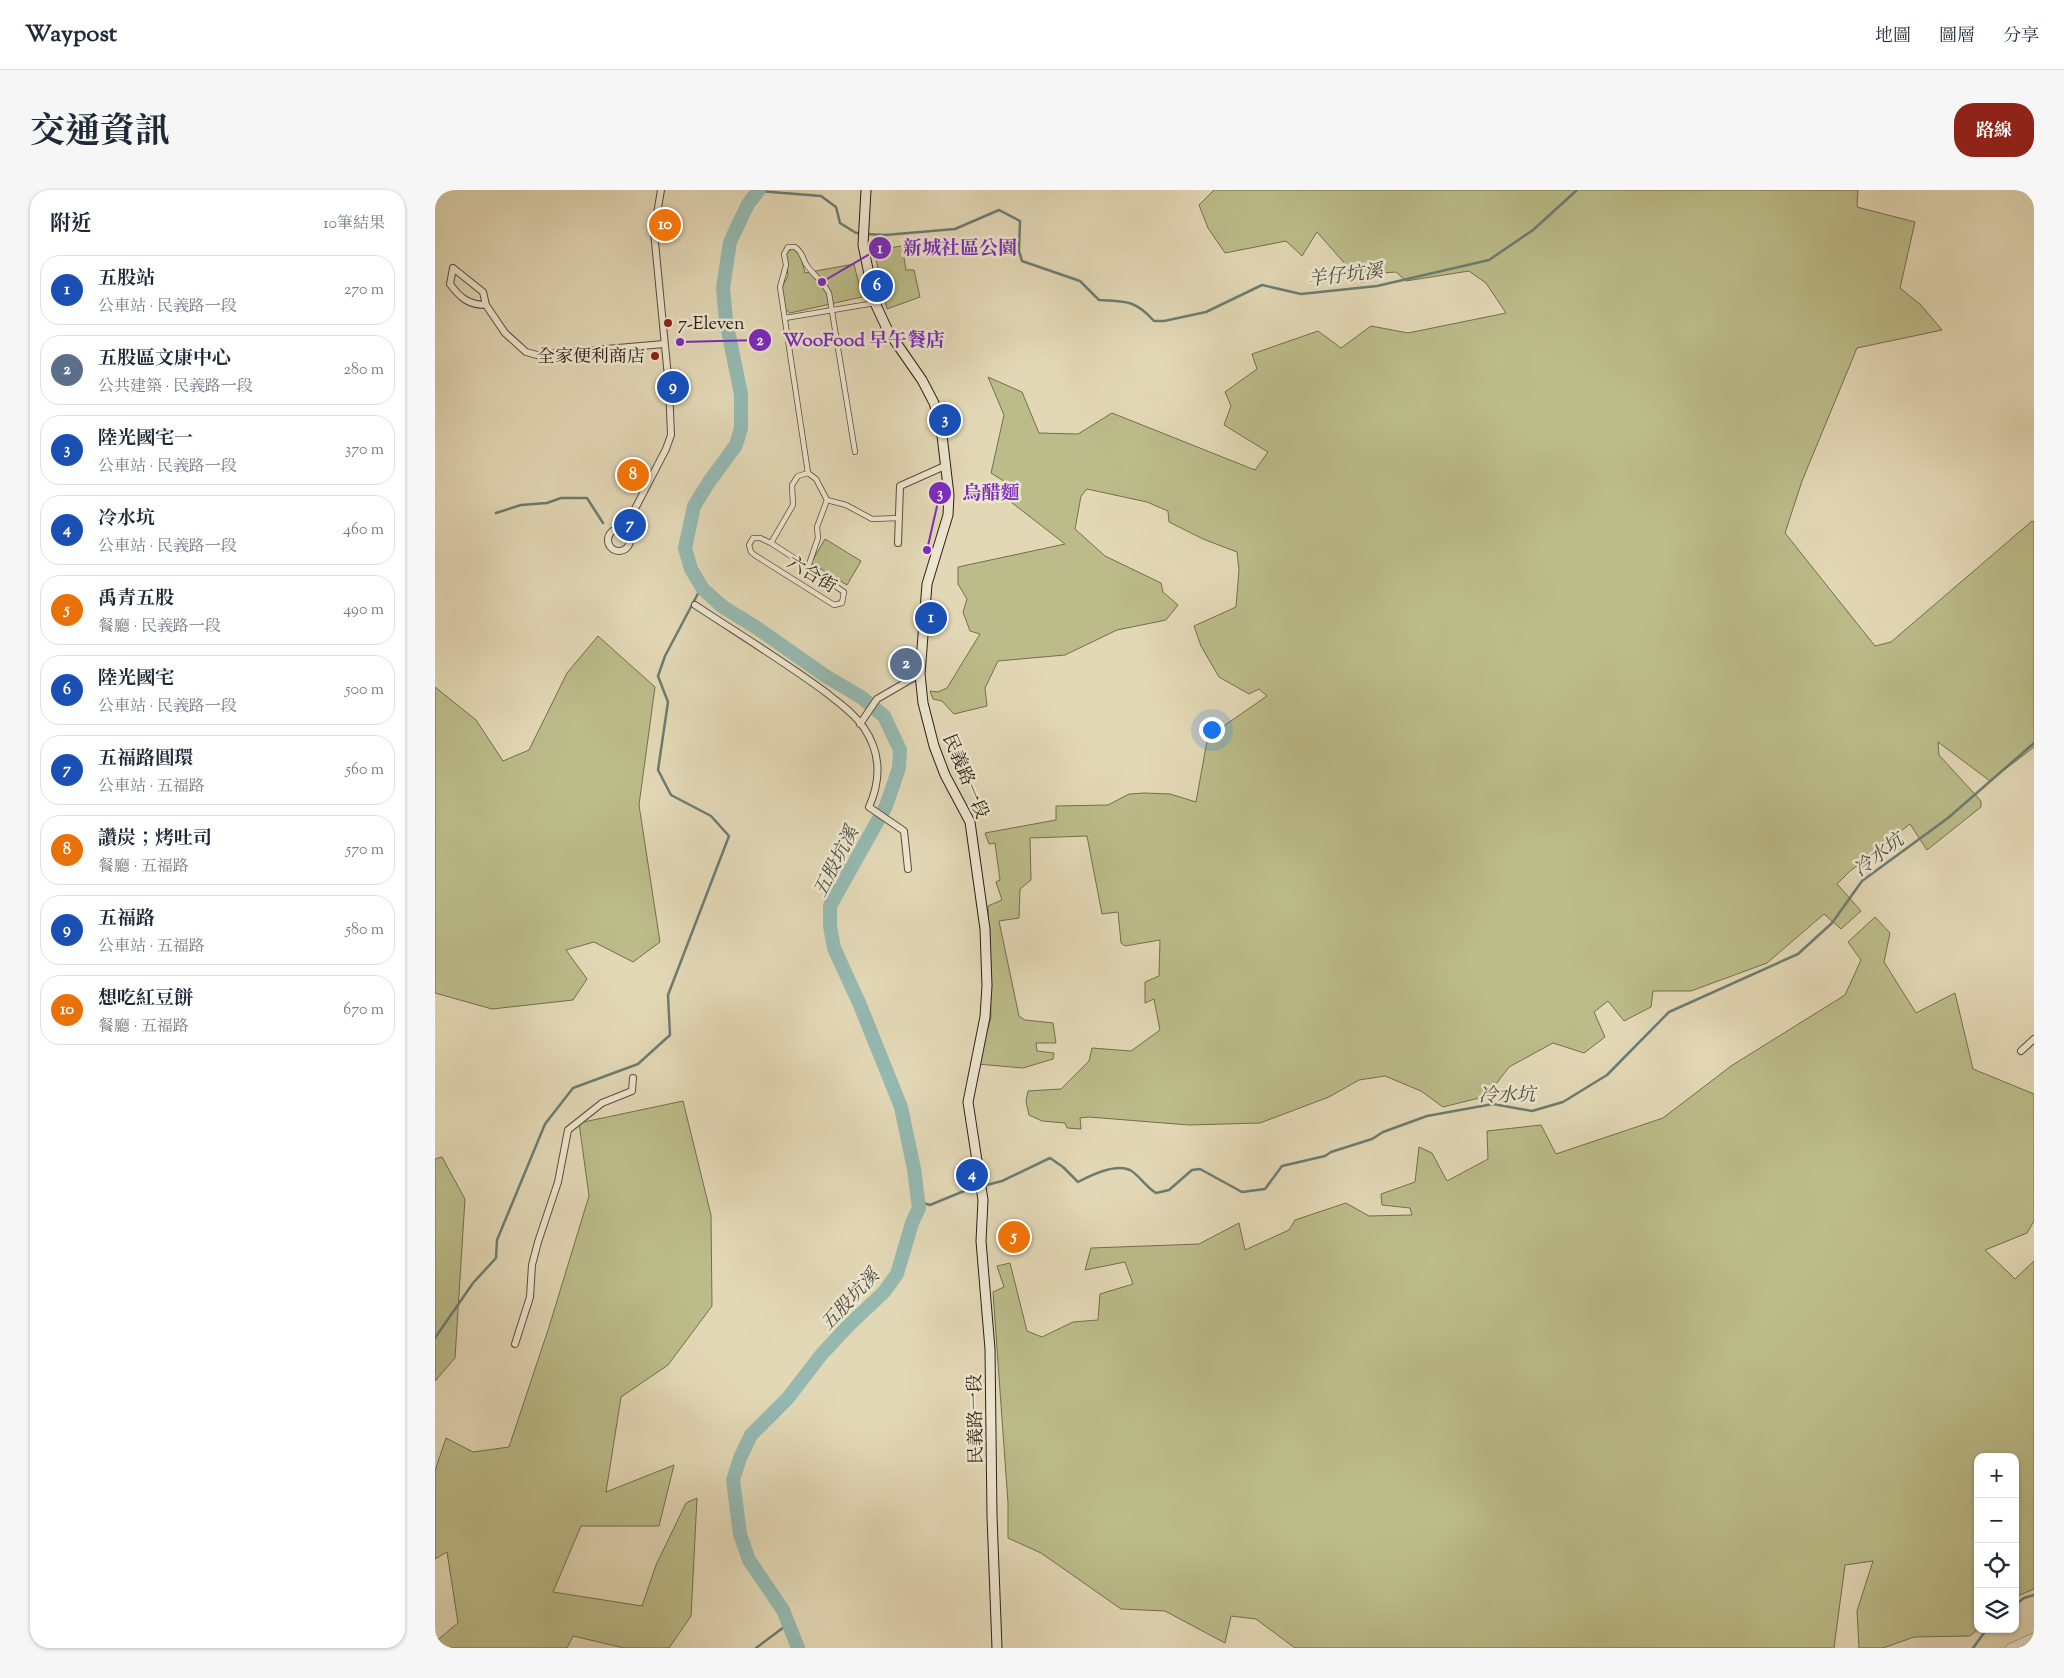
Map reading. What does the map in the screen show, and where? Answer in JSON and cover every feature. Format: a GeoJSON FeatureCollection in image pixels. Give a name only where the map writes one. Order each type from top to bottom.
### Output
{"type":"FeatureCollection","features":[{"type":"Feature","properties":{"kind":"main road","name":"民義路一段"},"geometry":{"type":"LineString","coordinates":[[866,190],[863,245],[875,303],[888,331],[922,380],[934,403],[941,427],[947,465],[948,515],[927,584],[920,674],[923,703],[933,746],[945,775],[970,822],[985,929],[987,986],[985,1017],[968,1102],[981,1187],[981,1241],[990,1349],[992,1516],[997,1648]]}},
{"type":"Feature","properties":{"kind":"street"},"geometry":{"type":"LineString","coordinates":[[624,530],[666,449],[671,435],[669,388],[654,232],[661,190]]}},
{"type":"Feature","properties":{"kind":"street"},"geometry":{"type":"LineString","coordinates":[[855,452],[829,293],[823,282],[806,266],[801,251],[795,246],[788,247],[784,254],[786,265],[780,287],[807,473],[816,479],[827,500],[846,505],[872,519],[899,518]]}},
{"type":"Feature","properties":{"kind":"street"},"geometry":{"type":"LineString","coordinates":[[486,305],[474,305],[459,296],[450,284],[453,268],[483,292],[486,305],[505,334],[525,352],[537,355],[664,344]]}},
{"type":"Feature","properties":{"kind":"street"},"geometry":{"type":"LineString","coordinates":[[785,318],[875,303]]}},
{"type":"Feature","properties":{"kind":"street"},"geometry":{"type":"LineString","coordinates":[[898,543],[900,486],[947,465]]}},
{"type":"Feature","properties":{"kind":"street","name":"六合街"},"geometry":{"type":"LineString","coordinates":[[771,543],[793,505],[792,485],[798,476],[807,473]]}},
{"type":"Feature","properties":{"kind":"street","name":"六合街"},"geometry":{"type":"LineString","coordinates":[[808,567],[818,538],[817,527],[827,500]]}},
{"type":"Feature","properties":{"kind":"street","name":"六合街"},"geometry":{"type":"LineString","coordinates":[[753,538],[760,538],[771,543],[844,592],[842,603],[834,605],[751,552],[749,545],[753,538]]}},
{"type":"Feature","properties":{"kind":"street"},"geometry":{"type":"LineString","coordinates":[[695,605],[800,673],[862,722],[879,764],[879,777],[869,807],[904,831],[908,869]]}},
{"type":"Feature","properties":{"kind":"street"},"geometry":{"type":"LineString","coordinates":[[862,722],[877,699],[920,674]]}},
{"type":"Feature","properties":{"kind":"street"},"geometry":{"type":"LineString","coordinates":[[2021,1051],[2034,1039]]}},
{"type":"Feature","properties":{"kind":"street"},"geometry":{"type":"LineString","coordinates":[[515,1344],[530,1297],[532,1265],[538,1242],[559,1182],[568,1130],[602,1103],[632,1091],[633,1078]]}},
{"type":"Feature","properties":{"kind":"street"},"geometry":{"type":"LineString","coordinates":[[2010,1648],[2034,1637]]}},
{"type":"Feature","properties":{"kind":"green space"},"geometry":{"type":"Polygon","coordinates":[[[1214,190],[1858,190],[1857,207],[1915,222],[1900,288],[1921,305],[1942,330],[1857,348],[1802,481],[1785,533],[1875,646],[1891,642],[2032,521],[2034,522],[2034,747],[1990,781],[1938,742],[1939,755],[1981,801],[1981,807],[1927,850],[1910,824],[1849,872],[1837,884],[1861,911],[1841,929],[1824,914],[1767,963],[1691,991],[1653,991],[1651,1007],[1624,1021],[1608,1001],[1594,1012],[1605,1037],[1584,1053],[1553,1043],[1509,1067],[1487,1096],[1443,1107],[1421,1091],[1385,1076],[1359,1080],[1329,1097],[1260,1123],[1189,1125],[1089,1117],[1080,1118],[1081,1129],[1067,1128],[1065,1123],[1042,1121],[1029,1115],[1026,1101],[1028,1091],[1061,1089],[1089,1061],[1092,1048],[1131,1051],[1160,1030],[1154,999],[1145,1003],[1145,982],[1159,976],[1160,940],[1125,946],[1121,943],[1118,912],[1102,914],[1087,836],[1030,838],[1031,880],[1020,889],[1019,918],[999,921],[1019,1016],[1025,1020],[1053,1023],[1056,1043],[1036,1043],[1037,1051],[1054,1053],[1053,1059],[1023,1068],[977,1064],[991,1018],[988,906],[1002,900],[996,882],[1000,880],[995,843],[989,844],[985,833],[1056,820],[1056,806],[1108,805],[1129,794],[1170,794],[1196,802],[1207,741],[1215,732],[1267,696],[1259,689],[1249,694],[1219,677],[1201,646],[1194,626],[1236,607],[1239,570],[1237,552],[1203,539],[1169,522],[1168,511],[1147,502],[1087,489],[1081,496],[1075,529],[1105,556],[1161,583],[1163,592],[1178,605],[1166,620],[1117,630],[1065,655],[998,661],[985,688],[987,706],[954,714],[942,701],[933,699],[930,691],[938,692],[947,688],[980,634],[970,631],[963,612],[967,599],[958,584],[958,567],[1065,544],[1011,502],[1010,485],[991,473],[1004,415],[988,377],[1022,392],[1039,433],[1078,434],[1112,413],[1255,470],[1268,452],[1224,425],[1231,406],[1225,392],[1257,369],[1252,354],[1318,331],[1341,348],[1371,326],[1408,333],[1506,313],[1486,283],[1469,271],[1406,281],[1396,272],[1366,274],[1362,283],[1317,232],[1302,256],[1286,241],[1225,253],[1208,228],[1199,205],[1214,190]]]}},
{"type":"Feature","properties":{"kind":"green space"},"geometry":{"type":"Polygon","coordinates":[[[902,246],[906,270],[914,270],[920,297],[887,309],[874,250],[902,246]]]}},
{"type":"Feature","properties":{"kind":"green space"},"geometry":{"type":"Polygon","coordinates":[[[795,249],[800,253],[805,273],[854,264],[862,297],[790,313],[784,308],[782,287],[788,276],[785,255],[789,250],[795,249]]]}},
{"type":"Feature","properties":{"kind":"green space"},"geometry":{"type":"Polygon","coordinates":[[[825,539],[861,561],[847,585],[811,563],[825,539]]]}},
{"type":"Feature","properties":{"kind":"green space"},"geometry":{"type":"Polygon","coordinates":[[[598,636],[655,687],[639,805],[660,942],[633,962],[594,942],[566,950],[587,979],[573,1000],[492,1009],[435,993],[435,687],[476,720],[503,761],[529,750],[567,673],[598,636]]]}},
{"type":"Feature","properties":{"kind":"green space"},"geometry":{"type":"Polygon","coordinates":[[[1875,917],[1890,933],[1884,962],[1916,1013],[1955,993],[1973,1069],[2034,1094],[2034,1221],[2027,1233],[1985,1250],[2015,1279],[2034,1261],[2034,1589],[2019,1595],[2019,1453],[1974,1453],[1974,1632],[1970,1636],[1914,1637],[1883,1648],[1859,1648],[1857,1611],[1873,1561],[1845,1565],[1834,1648],[1295,1648],[1256,1619],[1231,1616],[1225,1643],[1165,1611],[1121,1609],[1041,1553],[1008,1538],[1008,1503],[993,1292],[1004,1287],[997,1266],[1010,1263],[1027,1331],[1042,1337],[1073,1322],[1098,1320],[1100,1294],[1133,1284],[1125,1262],[1085,1270],[1091,1248],[1199,1244],[1239,1223],[1245,1250],[1289,1230],[1295,1220],[1346,1203],[1369,1216],[1412,1215],[1410,1208],[1382,1205],[1381,1194],[1415,1182],[1419,1147],[1432,1153],[1447,1181],[1488,1159],[1487,1131],[1541,1125],[1556,1154],[1663,1118],[1731,1066],[1845,995],[1861,960],[1848,942],[1875,917]]]}},
{"type":"Feature","properties":{"kind":"green space"},"geometry":{"type":"Polygon","coordinates":[[[683,1101],[711,1215],[712,1306],[668,1365],[621,1397],[606,1492],[674,1465],[659,1526],[581,1526],[553,1592],[642,1606],[656,1565],[686,1503],[697,1498],[691,1616],[669,1648],[624,1648],[573,1636],[567,1648],[435,1648],[435,1642],[458,1623],[447,1552],[435,1559],[435,1471],[446,1438],[473,1452],[509,1447],[549,1327],[589,1196],[579,1123],[683,1101]]]}},
{"type":"Feature","properties":{"kind":"green space"},"geometry":{"type":"Polygon","coordinates":[[[442,1157],[465,1199],[455,1358],[435,1381],[435,1159],[442,1157]]]}},
{"type":"Feature","properties":{"kind":"waterway","name":"五股坑溪"},"geometry":{"type":"LineString","coordinates":[[759,190],[748,204],[730,242],[723,288],[726,321],[741,394],[741,428],[736,445],[694,506],[685,548],[691,569],[703,589],[723,607],[757,628],[827,677],[861,697],[884,716],[900,750],[899,768],[886,806],[830,906],[830,926],[834,948],[860,1005],[901,1107],[914,1169],[919,1208],[912,1223],[897,1274],[884,1292],[821,1355],[788,1398],[751,1435],[740,1458],[733,1480],[740,1534],[749,1560],[783,1610],[798,1648]]}},
{"type":"Feature","properties":{"kind":"waterway","name":"羊仔坑溪"},"geometry":{"type":"LineString","coordinates":[[866,234],[885,235],[955,229],[999,210],[1020,221],[1019,251],[1022,261],[1080,281],[1099,300],[1129,303],[1141,309],[1154,321],[1164,321],[1206,312],[1262,285],[1301,294],[1377,286],[1489,260],[1533,230],[1577,190]]}},
{"type":"Feature","properties":{"kind":"waterway","name":"羊仔坑溪"},"geometry":{"type":"LineString","coordinates":[[759,191],[821,196],[836,207],[840,223],[856,233],[861,233]]}},
{"type":"Feature","properties":{"kind":"waterway"},"geometry":{"type":"LineString","coordinates":[[496,513],[521,505],[547,503],[561,498],[587,498],[603,523]]}},
{"type":"Feature","properties":{"kind":"waterway"},"geometry":{"type":"LineString","coordinates":[[435,1338],[473,1283],[496,1258],[497,1240],[545,1124],[573,1088],[638,1064],[670,1035],[668,995],[729,836],[711,816],[671,795],[658,770],[668,702],[658,676],[665,656],[702,586]]}},
{"type":"Feature","properties":{"kind":"waterway","name":"冷水坑"},"geometry":{"type":"LineString","coordinates":[[917,1201],[930,1205],[964,1191],[1002,1181],[1050,1158],[1063,1167],[1078,1182],[1103,1171],[1124,1168],[1133,1172],[1156,1193],[1169,1190],[1192,1170],[1200,1169],[1242,1192],[1265,1189],[1282,1166],[1325,1156],[1331,1152],[1372,1139],[1383,1132],[1427,1116],[1493,1104],[1532,1111],[1563,1102],[1607,1075],[1669,1012],[1798,954],[1832,923],[1862,881],[1948,818],[2034,743]]}},
{"type":"Feature","properties":{"kind":"waterway"},"geometry":{"type":"LineString","coordinates":[[2019,1602],[2034,1595]]}},
{"type":"Feature","properties":{"kind":"waterway"},"geometry":{"type":"LineString","coordinates":[[756,1648],[788,1624]]}},
{"type":"Feature","properties":{"kind":"waterway"},"geometry":{"type":"LineString","coordinates":[[1973,1648],[1984,1633]]}},
{"type":"Feature","properties":{"kind":"place","name":"想吃紅豆餅"},"geometry":{"type":"Point","coordinates":[665,225]}},
{"type":"Feature","properties":{"kind":"place","name":"新城社區公園"},"geometry":{"type":"Point","coordinates":[822,282]}},
{"type":"Feature","properties":{"kind":"place","name":"陸光國宅"},"geometry":{"type":"Point","coordinates":[877,286]}},
{"type":"Feature","properties":{"kind":"place","name":"7-Eleven"},"geometry":{"type":"Point","coordinates":[668,323]}},
{"type":"Feature","properties":{"kind":"place","name":"WooFood 早午餐店"},"geometry":{"type":"Point","coordinates":[680,342]}},
{"type":"Feature","properties":{"kind":"place","name":"全家便利商店"},"geometry":{"type":"Point","coordinates":[655,356]}},
{"type":"Feature","properties":{"kind":"place","name":"五福路"},"geometry":{"type":"Point","coordinates":[673,387]}},
{"type":"Feature","properties":{"kind":"place","name":"陸光國宅一"},"geometry":{"type":"Point","coordinates":[945,420]}},
{"type":"Feature","properties":{"kind":"place","name":"讚炭；烤吐司"},"geometry":{"type":"Point","coordinates":[633,475]}},
{"type":"Feature","properties":{"kind":"place","name":"五福路圓環"},"geometry":{"type":"Point","coordinates":[630,525]}},
{"type":"Feature","properties":{"kind":"place","name":"烏醋麵"},"geometry":{"type":"Point","coordinates":[927,550]}},
{"type":"Feature","properties":{"kind":"place","name":"五股站"},"geometry":{"type":"Point","coordinates":[931,618]}},
{"type":"Feature","properties":{"kind":"place","name":"五股區文康中心"},"geometry":{"type":"Point","coordinates":[906,664]}},
{"type":"Feature","properties":{"kind":"place","name":"冷水坑"},"geometry":{"type":"Point","coordinates":[972,1175]}},
{"type":"Feature","properties":{"kind":"place","name":"禹青五股"},"geometry":{"type":"Point","coordinates":[1014,1237]}}]}
